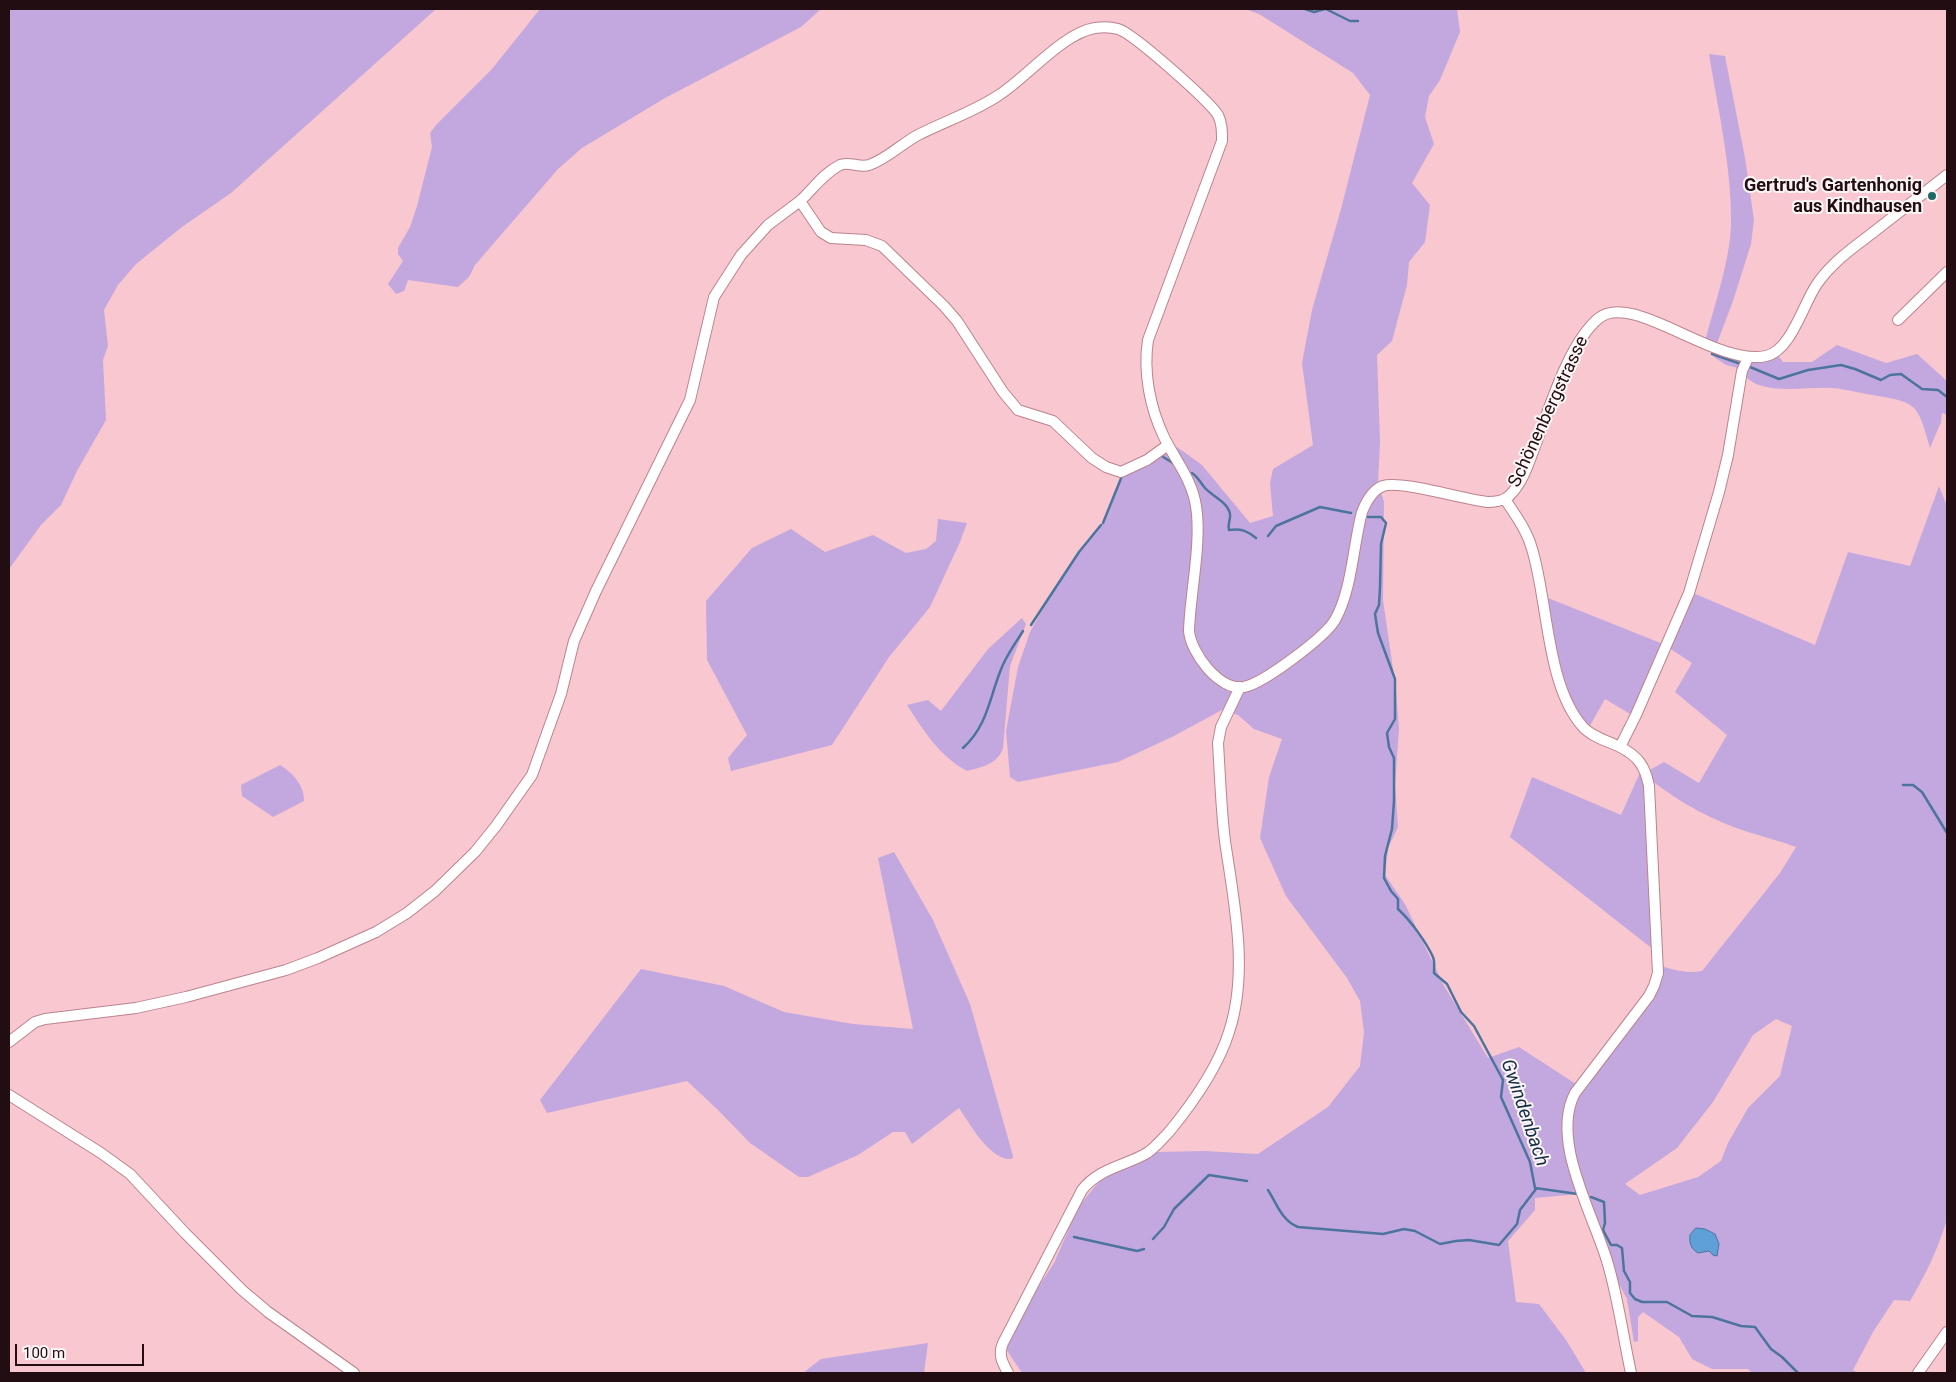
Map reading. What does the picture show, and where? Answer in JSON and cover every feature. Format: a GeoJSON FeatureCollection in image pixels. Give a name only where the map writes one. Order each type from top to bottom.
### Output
{"type":"FeatureCollection","features":[{"type":"Feature","properties":{"kind":"street"},"geometry":{"type":"LineString","coordinates":[[9,1042],[35,1022],[45,1019],[136,1008],[186,997],[286,970],[376,932],[407,913],[434,891],[468,859],[496,826],[534,769],[561,694],[574,641],[596,591],[690,400],[714,297],[741,256],[768,225],[800,201],[818,182],[839,166],[846,163],[858,166],[869,165],[916,136],[1000,95],[1076,35],[1094,28],[1118,28],[1196,91],[1221,121],[1222,141],[1218,154],[1167,294],[1148,340],[1146,353],[1148,387],[1162,432],[1187,479],[1196,506],[1196,537],[1189,632],[1191,643],[1199,658],[1214,674],[1228,684],[1240,687],[1221,727],[1218,743],[1225,840],[1238,946],[1237,996],[1226,1043],[1208,1078],[1188,1107],[1159,1143],[1145,1154],[1098,1174],[1081,1192],[1000,1350],[1001,1359],[1008,1373]]}},
{"type":"Feature","properties":{"kind":"street","name":"Schönenbergstrasse"},"geometry":{"type":"LineString","coordinates":[[1240,687],[1251,684],[1270,673],[1308,646],[1330,627],[1342,603],[1362,512],[1368,499],[1378,489],[1383,486],[1396,485],[1493,502],[1505,499],[1514,491],[1524,474],[1573,353],[1589,329],[1601,317],[1613,312],[1634,314],[1714,349],[1748,358],[1768,356],[1779,350],[1787,341],[1816,285],[1831,267],[1947,175]]}},
{"type":"Feature","properties":{"kind":"street"},"geometry":{"type":"LineString","coordinates":[[800,201],[821,232],[831,238],[866,240],[882,246],[957,321],[1003,392],[1018,410],[1053,421],[1092,458],[1106,467],[1121,472],[1147,460],[1168,445]]}},
{"type":"Feature","properties":{"kind":"street"},"geometry":{"type":"LineString","coordinates":[[1898,320],[1947,272]]}},
{"type":"Feature","properties":{"kind":"street"},"geometry":{"type":"LineString","coordinates":[[1620,747],[1636,715],[1688,594],[1719,492],[1728,455],[1742,371],[1748,358]]}},
{"type":"Feature","properties":{"kind":"street"},"geometry":{"type":"LineString","coordinates":[[1505,499],[1525,530],[1532,548],[1549,642],[1568,702],[1578,720],[1588,731],[1633,754],[1642,763],[1649,786],[1658,973],[1649,996],[1577,1089],[1569,1107],[1566,1122],[1575,1171],[1608,1263],[1631,1373]]}},
{"type":"Feature","properties":{"kind":"street"},"geometry":{"type":"LineString","coordinates":[[9,1095],[102,1153],[130,1174],[184,1233],[242,1290],[268,1312],[354,1373]]}},
{"type":"Feature","properties":{"kind":"street"},"geometry":{"type":"LineString","coordinates":[[1918,1373],[1947,1332]]}},
{"type":"Feature","properties":{"kind":"shaded area"},"geometry":{"type":"Polygon","coordinates":[[[9,9],[436,9],[231,193],[182,227],[136,264],[118,285],[104,310],[108,346],[103,360],[106,420],[77,471],[61,505],[41,525],[9,569],[9,9]]]}},
{"type":"Feature","properties":{"kind":"shaded area"},"geometry":{"type":"Polygon","coordinates":[[[540,9],[821,9],[801,27],[665,98],[582,148],[558,169],[475,265],[469,277],[458,287],[408,280],[404,291],[396,294],[388,284],[403,261],[398,254],[398,248],[410,227],[417,206],[432,147],[430,133],[492,69],[540,9]]]}},
{"type":"Feature","properties":{"kind":"shaded area"},"geometry":{"type":"Polygon","coordinates":[[[1245,9],[1457,9],[1460,32],[1440,80],[1429,96],[1425,117],[1434,144],[1412,183],[1430,205],[1425,242],[1409,262],[1407,285],[1392,341],[1377,355],[1380,442],[1378,483],[1384,502],[1383,600],[1396,690],[1399,729],[1395,785],[1398,827],[1388,848],[1385,875],[1405,904],[1443,984],[1488,1058],[1519,1047],[1576,1084],[1645,995],[1653,980],[1655,964],[1684,971],[1702,971],[1780,873],[1796,847],[1735,828],[1710,817],[1674,797],[1652,781],[1654,950],[1510,837],[1532,777],[1621,815],[1642,768],[1648,771],[1664,762],[1699,783],[1727,735],[1675,692],[1692,663],[1669,648],[1637,718],[1605,699],[1587,731],[1566,701],[1538,594],[1663,644],[1686,590],[1815,645],[1848,552],[1910,566],[1939,486],[1947,506],[1947,1219],[1936,1251],[1916,1291],[1910,1301],[1894,1300],[1873,1332],[1853,1370],[1858,1373],[1752,1373],[1748,1369],[1712,1369],[1692,1359],[1679,1337],[1643,1312],[1638,1317],[1638,1341],[1634,1342],[1627,1299],[1610,1267],[1580,1194],[1535,1198],[1535,1210],[1508,1241],[1516,1302],[1539,1304],[1566,1340],[1586,1373],[1022,1373],[1002,1343],[1054,1263],[1079,1206],[1102,1178],[1121,1163],[1157,1152],[1205,1151],[1258,1154],[1328,1107],[1360,1066],[1364,1032],[1360,1001],[1347,978],[1286,896],[1260,838],[1269,777],[1282,739],[1254,729],[1238,715],[1222,710],[1172,737],[1118,762],[1018,782],[1010,777],[1006,731],[1018,667],[1030,632],[1048,600],[1081,550],[1107,517],[1123,475],[1177,447],[1202,465],[1250,523],[1273,516],[1270,483],[1273,469],[1313,445],[1302,363],[1312,310],[1341,209],[1370,95],[1353,73],[1259,14],[1245,9]],[[1776,1019],[1753,1035],[1713,1102],[1677,1148],[1625,1184],[1640,1195],[1698,1177],[1721,1161],[1728,1143],[1748,1108],[1780,1076],[1792,1026],[1776,1019]]]}},
{"type":"Feature","properties":{"kind":"shaded area"},"geometry":{"type":"Polygon","coordinates":[[[1709,54],[1725,56],[1745,158],[1754,220],[1751,244],[1716,346],[1705,342],[1728,253],[1731,204],[1724,139],[1709,54]]]}},
{"type":"Feature","properties":{"kind":"shaded area"},"geometry":{"type":"Polygon","coordinates":[[[1837,345],[1886,363],[1917,354],[1947,381],[1947,415],[1942,413],[1941,422],[1930,448],[1920,417],[1914,408],[1907,403],[1838,389],[1787,389],[1764,386],[1754,383],[1746,377],[1746,370],[1726,365],[1714,357],[1714,351],[1778,355],[1783,362],[1812,362],[1837,345]]]}},
{"type":"Feature","properties":{"kind":"shaded area"},"geometry":{"type":"Polygon","coordinates":[[[938,519],[967,523],[930,607],[889,657],[832,745],[731,771],[728,758],[747,735],[707,660],[706,601],[752,548],[791,529],[825,552],[873,535],[906,553],[926,549],[936,541],[938,519]]]}},
{"type":"Feature","properties":{"kind":"shaded area"},"geometry":{"type":"Polygon","coordinates":[[[1022,618],[1026,624],[1010,666],[1003,748],[993,761],[967,771],[940,750],[907,705],[928,700],[941,711],[988,649],[1022,618]]]}},
{"type":"Feature","properties":{"kind":"shaded area"},"geometry":{"type":"Polygon","coordinates":[[[280,765],[297,780],[304,795],[304,801],[273,817],[242,796],[241,785],[280,765]]]}},
{"type":"Feature","properties":{"kind":"shaded area"},"geometry":{"type":"Polygon","coordinates":[[[894,852],[933,920],[970,1004],[1013,1156],[1012,1159],[1004,1158],[988,1148],[959,1108],[912,1144],[905,1132],[893,1132],[858,1155],[808,1177],[799,1177],[750,1143],[687,1081],[547,1113],[540,1100],[641,969],[724,986],[784,1012],[853,1024],[913,1029],[878,858],[894,852]]]}},
{"type":"Feature","properties":{"kind":"shaded area"},"geometry":{"type":"Polygon","coordinates":[[[928,1343],[924,1373],[803,1373],[821,1359],[928,1343]]]}},
{"type":"Feature","properties":{"kind":"water"},"geometry":{"type":"Polygon","coordinates":[[[1696,1228],[1705,1229],[1715,1234],[1719,1244],[1717,1256],[1709,1251],[1698,1253],[1692,1248],[1690,1235],[1696,1228]]]}},
{"type":"Feature","properties":{"kind":"waterway"},"geometry":{"type":"LineString","coordinates":[[1305,9],[1314,12],[1325,9]]}},
{"type":"Feature","properties":{"kind":"waterway"},"geometry":{"type":"LineString","coordinates":[[1326,9],[1350,21],[1358,21]]}},
{"type":"Feature","properties":{"kind":"waterway"},"geometry":{"type":"LineString","coordinates":[[1712,354],[1741,364]]}},
{"type":"Feature","properties":{"kind":"waterway"},"geometry":{"type":"LineString","coordinates":[[1750,367],[1779,379],[1808,370],[1841,365],[1881,380],[1890,375],[1901,374],[1922,389],[1938,390],[1947,397]]}},
{"type":"Feature","properties":{"kind":"waterway"},"geometry":{"type":"LineString","coordinates":[[1160,455],[1176,465]]}},
{"type":"Feature","properties":{"kind":"waterway"},"geometry":{"type":"LineString","coordinates":[[1192,473],[1229,510],[1229,530],[1237,529],[1244,531],[1256,538]]}},
{"type":"Feature","properties":{"kind":"waterway"},"geometry":{"type":"LineString","coordinates":[[1103,523],[1122,476]]}},
{"type":"Feature","properties":{"kind":"waterway","name":"Gwindenbach"},"geometry":{"type":"LineString","coordinates":[[1268,536],[1276,526],[1320,507],[1351,513]]}},
{"type":"Feature","properties":{"kind":"waterway","name":"Gwindenbach"},"geometry":{"type":"LineString","coordinates":[[1368,517],[1381,517],[1386,523],[1381,544],[1379,605],[1375,614],[1378,633],[1395,679],[1395,719],[1387,733],[1389,747],[1394,758],[1394,801],[1392,829],[1385,856],[1384,878],[1398,899],[1398,909],[1413,926],[1430,951],[1434,961],[1434,973],[1447,984],[1461,1012],[1474,1026],[1503,1080],[1501,1097],[1530,1162],[1535,1188],[1578,1194]]}},
{"type":"Feature","properties":{"kind":"waterway"},"geometry":{"type":"LineString","coordinates":[[1031,625],[1079,552],[1101,525]]}},
{"type":"Feature","properties":{"kind":"waterway"},"geometry":{"type":"LineString","coordinates":[[963,748],[971,740],[982,722],[1002,666],[1023,631]]}},
{"type":"Feature","properties":{"kind":"waterway"},"geometry":{"type":"LineString","coordinates":[[1903,785],[1913,785],[1922,792],[1947,833]]}},
{"type":"Feature","properties":{"kind":"waterway"},"geometry":{"type":"LineString","coordinates":[[1153,1239],[1164,1227],[1174,1209],[1209,1175],[1247,1181]]}},
{"type":"Feature","properties":{"kind":"waterway"},"geometry":{"type":"LineString","coordinates":[[1268,1190],[1288,1221],[1298,1227],[1383,1234],[1404,1229],[1415,1231],[1440,1244],[1469,1240],[1499,1245],[1517,1224],[1520,1210],[1536,1189]]}},
{"type":"Feature","properties":{"kind":"waterway","name":"Gwindenbach"},"geometry":{"type":"LineString","coordinates":[[1591,1197],[1604,1202],[1605,1223],[1603,1230],[1611,1245],[1617,1245],[1622,1248],[1624,1271],[1630,1282],[1630,1293],[1635,1299],[1642,1302],[1667,1302],[1692,1316],[1712,1317],[1741,1326],[1755,1327],[1771,1349],[1798,1373]]}},
{"type":"Feature","properties":{"kind":"waterway"},"geometry":{"type":"LineString","coordinates":[[1074,1237],[1137,1251],[1144,1249]]}},
{"type":"Feature","properties":{"kind":"place","name":"Gertrud's Gartenhonig aus Kindhausen"},"geometry":{"type":"Point","coordinates":[1932,196]}}]}
